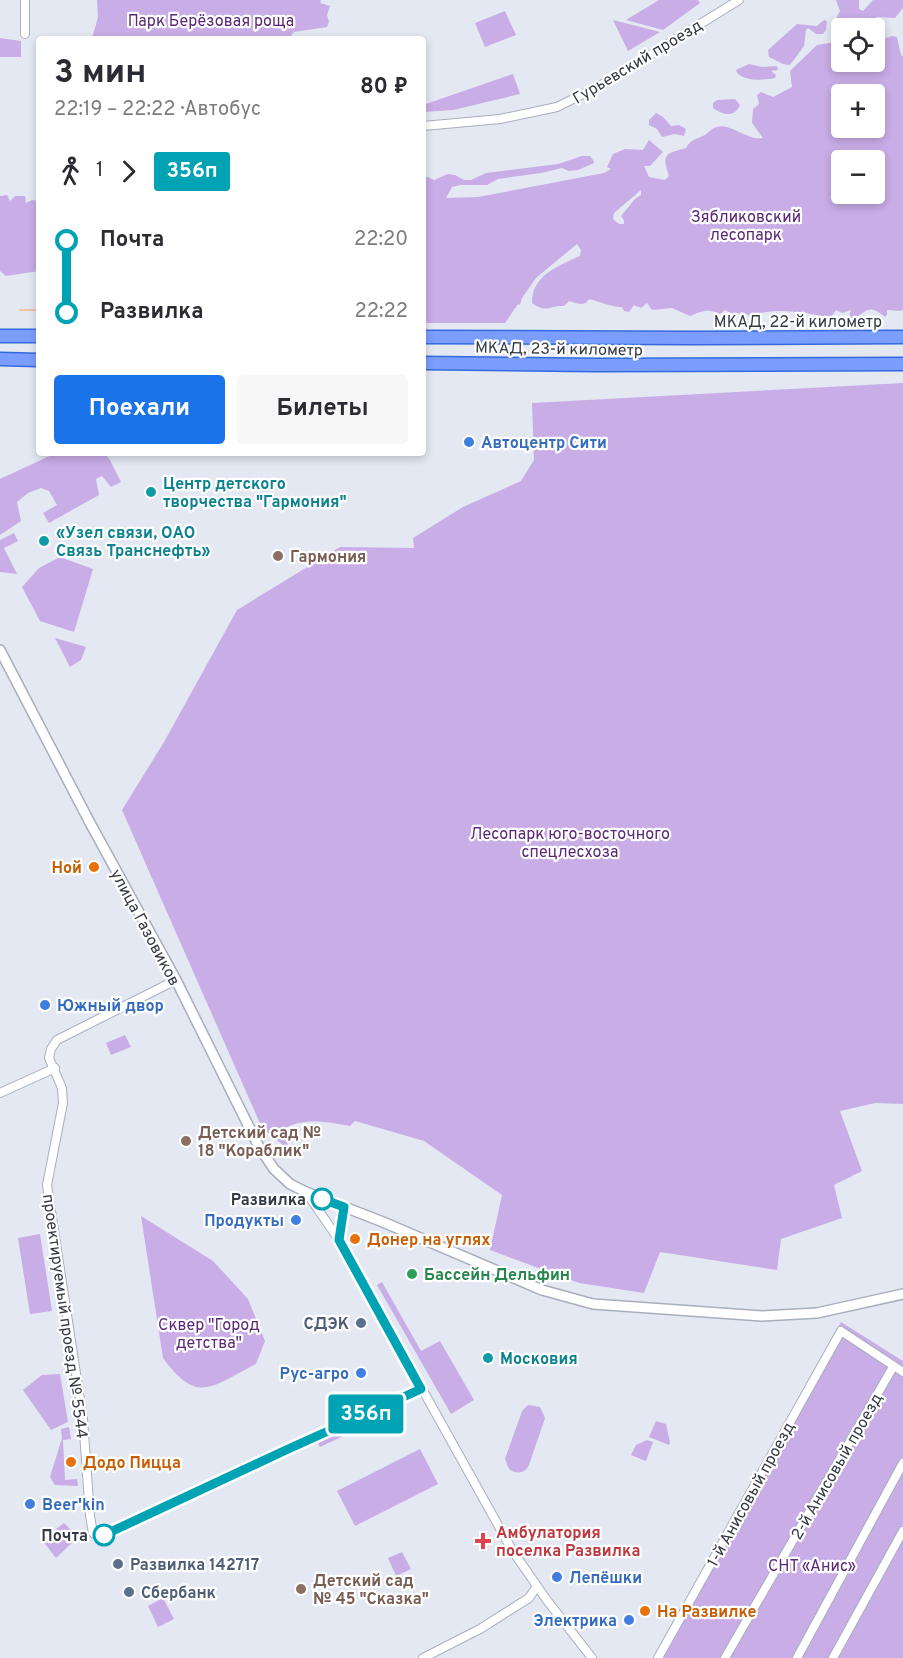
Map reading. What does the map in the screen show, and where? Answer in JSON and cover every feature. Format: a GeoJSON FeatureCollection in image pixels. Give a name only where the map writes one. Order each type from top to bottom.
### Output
{"type":"FeatureCollection","features":[{"type":"Feature","properties":{"kind":"highway"},"geometry":{"type":"LineString","coordinates":[[0,336],[36,336]]}},
{"type":"Feature","properties":{"kind":"highway","name":"МКАД, 23-й километр"},"geometry":{"type":"LineString","coordinates":[[426,337],[694,338]]}},
{"type":"Feature","properties":{"kind":"highway","name":"МКАД, 22-й километр"},"geometry":{"type":"LineString","coordinates":[[694,338],[903,337]]}},
{"type":"Feature","properties":{"kind":"highway"},"geometry":{"type":"LineString","coordinates":[[0,359],[36,360]]}},
{"type":"Feature","properties":{"kind":"highway","name":"МКАД, 23-й километр"},"geometry":{"type":"LineString","coordinates":[[426,363],[694,366],[903,364]]}},
{"type":"Feature","properties":{"kind":"street"},"geometry":{"type":"LineString","coordinates":[[25,0],[25,34]]}},
{"type":"Feature","properties":{"kind":"street","name":"Гурьевский проезд"},"geometry":{"type":"LineString","coordinates":[[426,126],[500,119],[557,107],[603,84],[718,11],[740,0]]}},
{"type":"Feature","properties":{"kind":"street","name":"улица Газовиков"},"geometry":{"type":"LineString","coordinates":[[0,650],[89,821],[176,980],[259,1148],[274,1169],[290,1184],[542,1290],[592,1304],[762,1316],[817,1312],[903,1294]]}},
{"type":"Feature","properties":{"kind":"street","name":"проектируемый проезд № 5544"},"geometry":{"type":"LineString","coordinates":[[176,980],[57,1040],[51,1049],[49,1058],[62,1088],[63,1103],[47,1185],[83,1419],[93,1533],[100,1537],[421,1389]]}},
{"type":"Feature","properties":{"kind":"street"},"geometry":{"type":"LineString","coordinates":[[0,1093],[55,1068]]}},
{"type":"Feature","properties":{"kind":"street"},"geometry":{"type":"LineString","coordinates":[[306,1192],[339,1240],[512,1550],[592,1658]]}},
{"type":"Feature","properties":{"kind":"street"},"geometry":{"type":"LineString","coordinates":[[339,1240],[344,1207]]}},
{"type":"Feature","properties":{"kind":"street","name":"1-й Анисовый проезд"},"geometry":{"type":"LineString","coordinates":[[658,1658],[841,1331],[894,1367]]}},
{"type":"Feature","properties":{"kind":"street"},"geometry":{"type":"LineString","coordinates":[[894,1367],[903,1372]]}},
{"type":"Feature","properties":{"kind":"street","name":"2-й Анисовый проезд"},"geometry":{"type":"LineString","coordinates":[[725,1658],[894,1367]]}},
{"type":"Feature","properties":{"kind":"street"},"geometry":{"type":"LineString","coordinates":[[797,1658],[903,1463]]}},
{"type":"Feature","properties":{"kind":"street"},"geometry":{"type":"LineString","coordinates":[[833,1658],[903,1531]]}},
{"type":"Feature","properties":{"kind":"street"},"geometry":{"type":"LineString","coordinates":[[423,1658],[480,1629],[529,1598],[537,1586]]}},
{"type":"Feature","properties":{"kind":"green space","name":"Парк Берёзовая роща"},"geometry":{"type":"Polygon","coordinates":[[[97,0],[321,0],[320,3],[330,6],[327,27],[294,32],[291,36],[93,36],[98,17],[97,0]]]}},
{"type":"Feature","properties":{"kind":"green space"},"geometry":{"type":"Polygon","coordinates":[[[659,0],[698,0],[700,3],[663,30],[626,20],[659,0]]]}},
{"type":"Feature","properties":{"kind":"green space"},"geometry":{"type":"Polygon","coordinates":[[[836,0],[859,0],[859,9],[863,11],[873,0],[903,0],[903,8],[895,18],[836,18],[840,11],[836,0]]]}},
{"type":"Feature","properties":{"kind":"green space"},"geometry":{"type":"Polygon","coordinates":[[[505,11],[516,35],[485,47],[475,23],[505,11]]]}},
{"type":"Feature","properties":{"kind":"green space"},"geometry":{"type":"Polygon","coordinates":[[[613,20],[660,32],[628,51],[613,20]]]}},
{"type":"Feature","properties":{"kind":"green space"},"geometry":{"type":"Polygon","coordinates":[[[824,20],[827,21],[823,34],[816,34],[808,28],[806,30],[804,46],[790,65],[769,57],[768,50],[797,24],[817,26],[824,20]]]}},
{"type":"Feature","properties":{"kind":"green space","name":"Зябликовский лесопарк"},"geometry":{"type":"Polygon","coordinates":[[[892,36],[897,37],[903,56],[903,309],[901,311],[887,310],[885,317],[874,310],[867,310],[851,320],[849,316],[851,310],[842,313],[836,310],[832,316],[827,317],[788,311],[759,313],[750,316],[742,312],[735,315],[725,310],[720,314],[705,311],[690,316],[672,308],[652,310],[647,303],[641,308],[634,305],[629,312],[624,311],[622,307],[589,299],[586,303],[579,304],[569,301],[564,306],[545,309],[532,303],[533,293],[541,278],[555,268],[580,256],[581,250],[577,244],[536,278],[522,298],[520,305],[518,304],[505,323],[426,323],[426,177],[434,180],[448,174],[471,180],[486,173],[558,164],[582,156],[590,156],[594,163],[578,170],[569,171],[562,168],[498,179],[487,185],[460,185],[452,187],[446,198],[478,197],[604,173],[611,169],[607,167],[613,154],[625,149],[643,150],[649,140],[663,152],[650,166],[644,166],[649,177],[665,180],[669,176],[667,156],[686,148],[692,141],[712,129],[722,126],[751,137],[763,138],[752,123],[753,109],[759,104],[757,95],[761,92],[773,97],[792,87],[790,71],[817,45],[831,43],[831,72],[885,72],[885,38],[892,36]],[[641,190],[614,213],[613,219],[619,224],[624,224],[621,216],[641,195],[641,190]]]}},
{"type":"Feature","properties":{"kind":"green space"},"geometry":{"type":"Polygon","coordinates":[[[0,38],[21,41],[21,57],[0,57],[0,38]]]}},
{"type":"Feature","properties":{"kind":"green space"},"geometry":{"type":"Polygon","coordinates":[[[749,64],[762,67],[777,66],[778,70],[771,71],[776,75],[775,78],[755,80],[737,73],[736,70],[749,64]]]}},
{"type":"Feature","properties":{"kind":"green space"},"geometry":{"type":"Polygon","coordinates":[[[513,74],[520,94],[453,110],[426,112],[426,104],[513,74]]]}},
{"type":"Feature","properties":{"kind":"green space"},"geometry":{"type":"Polygon","coordinates":[[[735,99],[740,105],[731,114],[713,108],[713,103],[717,100],[735,99]]]}},
{"type":"Feature","properties":{"kind":"green space"},"geometry":{"type":"Polygon","coordinates":[[[656,113],[671,126],[679,125],[686,129],[684,136],[675,134],[662,137],[657,129],[649,125],[649,120],[656,113]]]}},
{"type":"Feature","properties":{"kind":"green space"},"geometry":{"type":"Polygon","coordinates":[[[7,195],[10,201],[15,196],[25,196],[26,203],[36,201],[36,271],[6,276],[0,271],[0,196],[7,195]]]}},
{"type":"Feature","properties":{"kind":"green space","name":"Лесопарк юго-восточного спецлесхоза"},"geometry":{"type":"Polygon","coordinates":[[[903,383],[903,1104],[875,1103],[840,1111],[862,1171],[834,1185],[842,1218],[781,1239],[777,1270],[660,1252],[644,1293],[579,1283],[490,1250],[502,1195],[424,1141],[355,1121],[350,1126],[307,1122],[284,1129],[289,1150],[262,1128],[122,810],[164,742],[237,610],[340,547],[414,548],[413,538],[463,507],[521,481],[534,460],[532,403],[903,383]]]}},
{"type":"Feature","properties":{"kind":"green space"},"geometry":{"type":"Polygon","coordinates":[[[50,456],[107,456],[121,482],[111,487],[102,476],[96,479],[99,495],[49,523],[43,513],[57,505],[49,491],[41,488],[28,493],[17,502],[21,521],[0,535],[0,479],[50,456]]]}},
{"type":"Feature","properties":{"kind":"green space"},"geometry":{"type":"Polygon","coordinates":[[[14,533],[18,541],[4,548],[17,574],[0,572],[0,540],[14,533]]]}},
{"type":"Feature","properties":{"kind":"green space"},"geometry":{"type":"Polygon","coordinates":[[[60,557],[93,569],[74,632],[40,621],[22,587],[39,568],[60,557]]]}},
{"type":"Feature","properties":{"kind":"green space"},"geometry":{"type":"Polygon","coordinates":[[[55,638],[86,647],[81,660],[70,667],[55,638]]]}},
{"type":"Feature","properties":{"kind":"green space"},"geometry":{"type":"Polygon","coordinates":[[[125,1035],[131,1047],[111,1055],[106,1043],[125,1035]]]}},
{"type":"Feature","properties":{"kind":"green space","name":"Сквер \"Город детства\""},"geometry":{"type":"Polygon","coordinates":[[[141,1216],[213,1261],[248,1299],[265,1341],[256,1364],[216,1384],[196,1387],[175,1373],[163,1358],[141,1216]]]}},
{"type":"Feature","properties":{"kind":"green space"},"geometry":{"type":"Polygon","coordinates":[[[40,1234],[52,1311],[30,1314],[18,1238],[40,1234]]]}},
{"type":"Feature","properties":{"kind":"green space"},"geometry":{"type":"Polygon","coordinates":[[[382,1282],[421,1351],[440,1341],[474,1400],[451,1414],[377,1285],[382,1282]]]}},
{"type":"Feature","properties":{"kind":"green space","name":"СНТ «Анис»"},"geometry":{"type":"Polygon","coordinates":[[[841,1322],[903,1361],[903,1658],[656,1658],[841,1322]]]}},
{"type":"Feature","properties":{"kind":"green space"},"geometry":{"type":"Polygon","coordinates":[[[60,1374],[68,1422],[51,1430],[23,1390],[42,1375],[60,1374]]]}},
{"type":"Feature","properties":{"kind":"green space"},"geometry":{"type":"Polygon","coordinates":[[[399,1400],[403,1408],[320,1447],[316,1439],[399,1400]]]}},
{"type":"Feature","properties":{"kind":"green space"},"geometry":{"type":"Polygon","coordinates":[[[528,1405],[540,1407],[545,1418],[529,1465],[523,1471],[515,1472],[509,1469],[505,1459],[522,1411],[528,1405]]]}},
{"type":"Feature","properties":{"kind":"green space"},"geometry":{"type":"Polygon","coordinates":[[[656,1421],[666,1424],[669,1445],[649,1437],[656,1421]]]}},
{"type":"Feature","properties":{"kind":"green space"},"geometry":{"type":"Polygon","coordinates":[[[69,1427],[71,1439],[63,1440],[65,1480],[77,1479],[78,1486],[55,1485],[50,1477],[62,1438],[61,1429],[69,1427]]]}},
{"type":"Feature","properties":{"kind":"green space"},"geometry":{"type":"Polygon","coordinates":[[[647,1440],[653,1442],[646,1461],[631,1455],[636,1445],[647,1440]]]}},
{"type":"Feature","properties":{"kind":"green space"},"geometry":{"type":"Polygon","coordinates":[[[420,1449],[438,1484],[355,1526],[337,1491],[420,1449]]]}},
{"type":"Feature","properties":{"kind":"green space"},"geometry":{"type":"Polygon","coordinates":[[[64,1523],[78,1537],[56,1558],[42,1540],[64,1523]]]}},
{"type":"Feature","properties":{"kind":"green space"},"geometry":{"type":"Polygon","coordinates":[[[402,1552],[411,1569],[396,1576],[388,1558],[402,1552]]]}},
{"type":"Feature","properties":{"kind":"green space"},"geometry":{"type":"Polygon","coordinates":[[[163,1598],[174,1619],[158,1627],[148,1606],[163,1598]]]}},
{"type":"Feature","properties":{"kind":"waterway"},"geometry":{"type":"LineString","coordinates":[[20,310],[36,310]]}},
{"type":"Feature","properties":{"kind":"bus line","name":"356п"},"geometry":{"type":"LineString","coordinates":[[104,1535],[421,1389],[339,1240],[344,1207],[322,1199]]}},
{"type":"Feature","properties":{"kind":"place","name":"Автоцентр Сити"},"geometry":{"type":"Point","coordinates":[469,442]}},
{"type":"Feature","properties":{"kind":"place","name":"Центр детского творчества \"Гармония\""},"geometry":{"type":"Point","coordinates":[151,492]}},
{"type":"Feature","properties":{"kind":"place","name":"«Узел связи, ОАО Связь Транснефть»"},"geometry":{"type":"Point","coordinates":[44,541]}},
{"type":"Feature","properties":{"kind":"place","name":"Гармония"},"geometry":{"type":"Point","coordinates":[278,556]}},
{"type":"Feature","properties":{"kind":"place","name":"Ной"},"geometry":{"type":"Point","coordinates":[94,867]}},
{"type":"Feature","properties":{"kind":"place","name":"Южный двор"},"geometry":{"type":"Point","coordinates":[45,1005]}},
{"type":"Feature","properties":{"kind":"place","name":"Детский сад № 18 \"Кораблик\""},"geometry":{"type":"Point","coordinates":[186,1141]}},
{"type":"Feature","properties":{"kind":"place","name":"Развилка"},"geometry":{"type":"Point","coordinates":[322,1199]}},
{"type":"Feature","properties":{"kind":"place","name":"Продукты"},"geometry":{"type":"Point","coordinates":[296,1220]}},
{"type":"Feature","properties":{"kind":"place","name":"Донер на углях"},"geometry":{"type":"Point","coordinates":[355,1239]}},
{"type":"Feature","properties":{"kind":"place","name":"Бассейн Дельфин"},"geometry":{"type":"Point","coordinates":[412,1274]}},
{"type":"Feature","properties":{"kind":"place","name":"СДЭК"},"geometry":{"type":"Point","coordinates":[361,1323]}},
{"type":"Feature","properties":{"kind":"place","name":"Московия"},"geometry":{"type":"Point","coordinates":[488,1358]}},
{"type":"Feature","properties":{"kind":"place","name":"Рус-агро"},"geometry":{"type":"Point","coordinates":[361,1373]}},
{"type":"Feature","properties":{"kind":"place","name":"Додо Пицца"},"geometry":{"type":"Point","coordinates":[71,1462]}},
{"type":"Feature","properties":{"kind":"place","name":"Beer'kin"},"geometry":{"type":"Point","coordinates":[30,1504]}},
{"type":"Feature","properties":{"kind":"place","name":"Почта"},"geometry":{"type":"Point","coordinates":[104,1535]}},
{"type":"Feature","properties":{"kind":"place","name":"Амбулатория поселка Развилка"},"geometry":{"type":"Point","coordinates":[483,1541]}},
{"type":"Feature","properties":{"kind":"place","name":"Развилка 142717"},"geometry":{"type":"Point","coordinates":[118,1564]}},
{"type":"Feature","properties":{"kind":"place","name":"Лепёшки"},"geometry":{"type":"Point","coordinates":[557,1577]}},
{"type":"Feature","properties":{"kind":"place","name":"Детский сад № 45 \"Сказка\""},"geometry":{"type":"Point","coordinates":[301,1589]}},
{"type":"Feature","properties":{"kind":"place","name":"Сбербанк"},"geometry":{"type":"Point","coordinates":[129,1592]}},
{"type":"Feature","properties":{"kind":"place","name":"На Развилке"},"geometry":{"type":"Point","coordinates":[645,1611]}},
{"type":"Feature","properties":{"kind":"place","name":"Электрика"},"geometry":{"type":"Point","coordinates":[629,1620]}}]}
